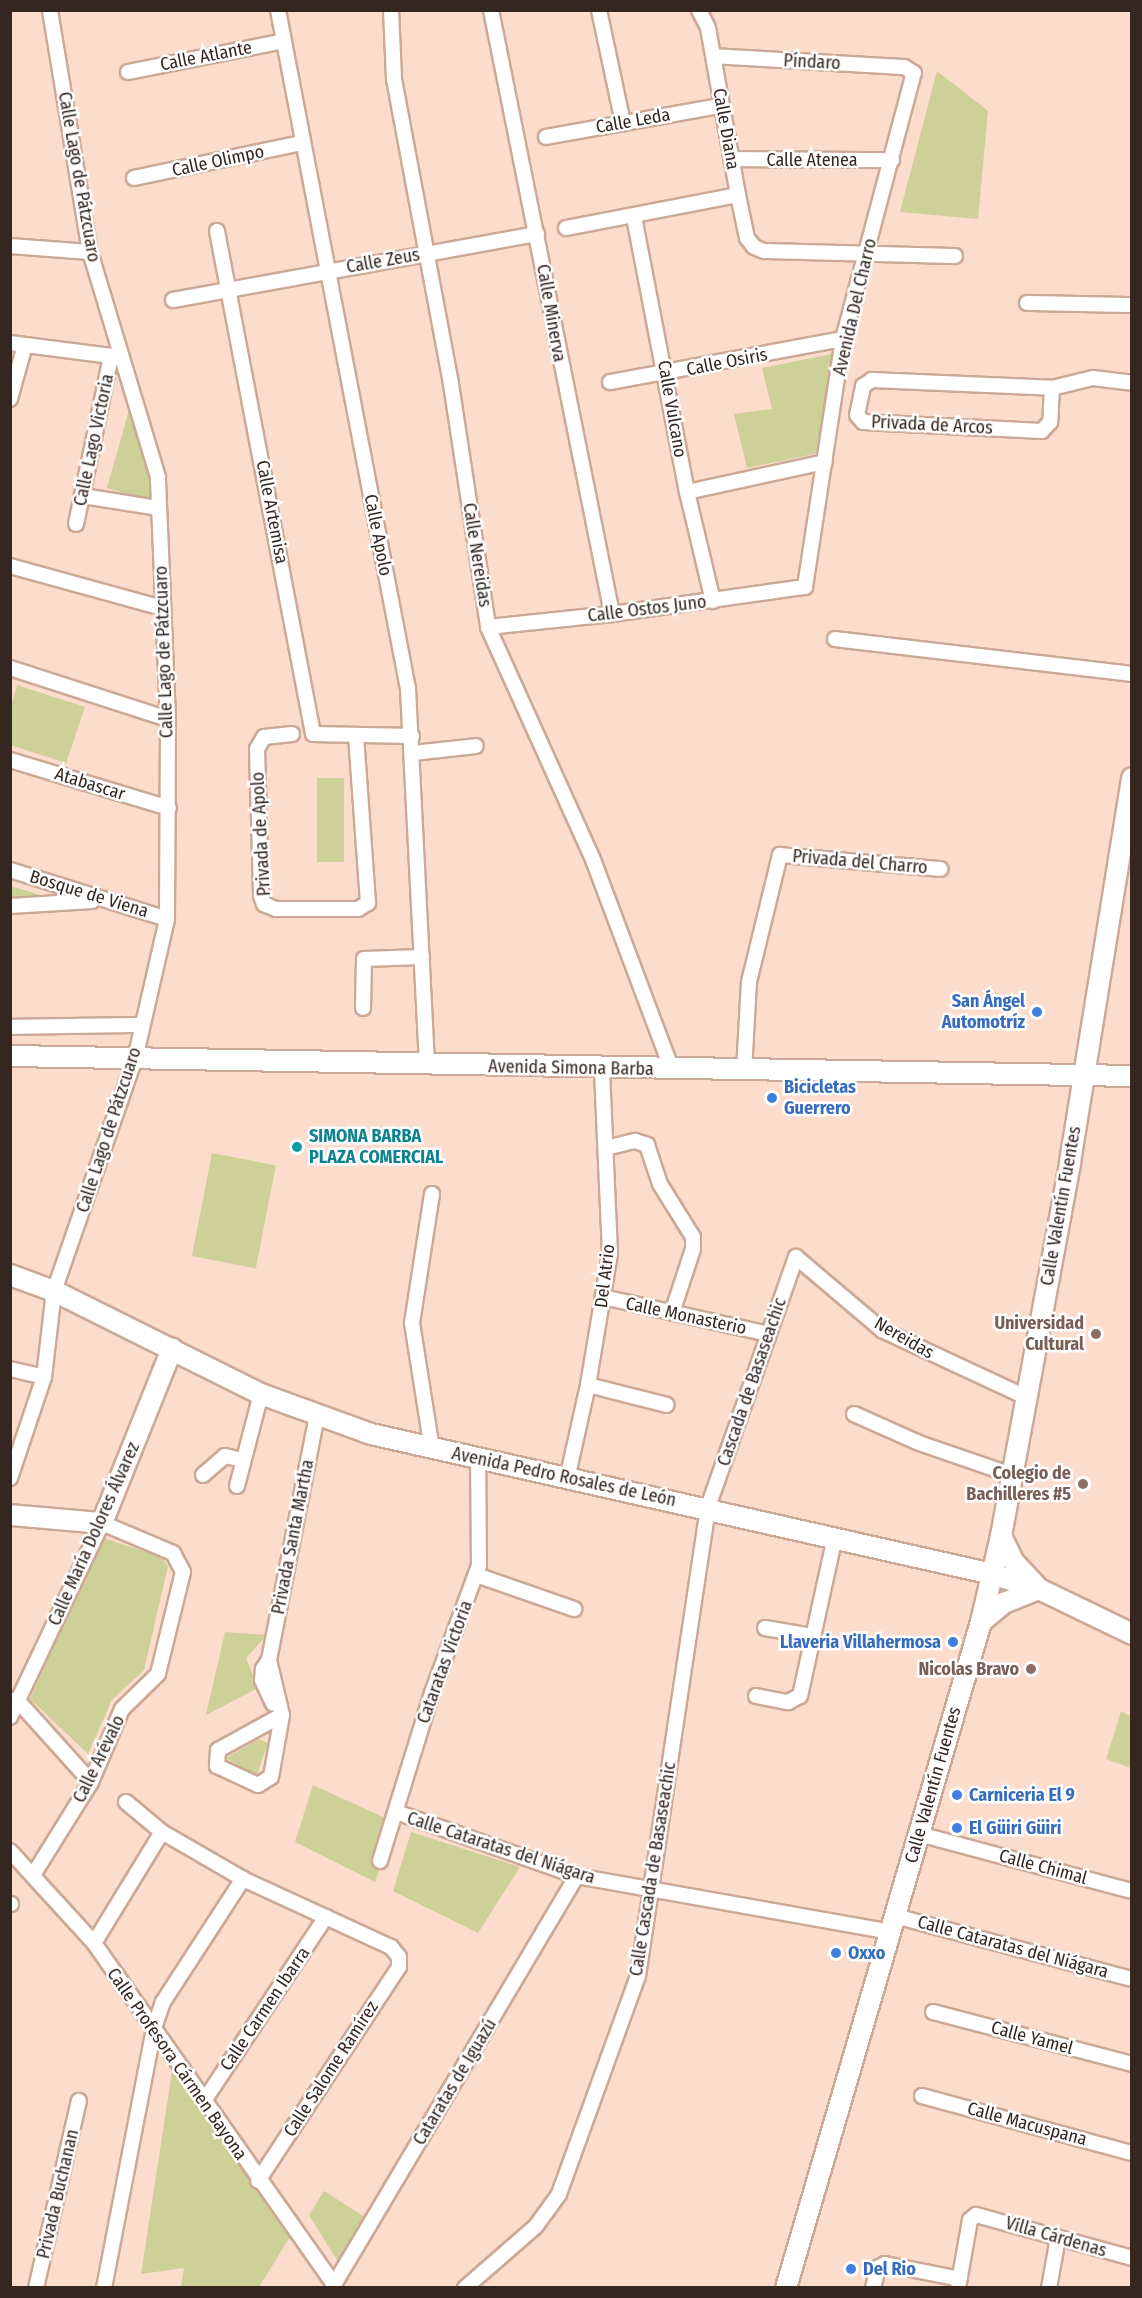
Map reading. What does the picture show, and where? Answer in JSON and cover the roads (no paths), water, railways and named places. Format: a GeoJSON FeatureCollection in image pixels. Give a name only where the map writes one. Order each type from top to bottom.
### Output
{"type":"FeatureCollection","features":[{"type":"Feature","properties":{"kind":"main road","name":"Calle Valentín Fuentes"},"geometry":{"type":"LineString","coordinates":[[786,2288],[982,1616],[1001,1536],[1084,1076],[1131,778]]}},
{"type":"Feature","properties":{"kind":"main road","name":"Avenida Simona Barba"},"geometry":{"type":"LineString","coordinates":[[10,1056],[602,1069],[1131,1076]]}},
{"type":"Feature","properties":{"kind":"main road","name":"Avenida Pedro Rosales de León"},"geometry":{"type":"LineString","coordinates":[[10,1275],[54,1291],[261,1394],[371,1434],[567,1479],[708,1507],[992,1574],[1039,1589],[1131,1634]]}},
{"type":"Feature","properties":{"kind":"main road","name":"Calle María Dolores Álvarez"},"geometry":{"type":"LineString","coordinates":[[102,1523],[172,1349]]}},
{"type":"Feature","properties":{"kind":"main road"},"geometry":{"type":"LineString","coordinates":[[10,1515],[102,1523]]}},
{"type":"Feature","properties":{"kind":"main road"},"geometry":{"type":"LineString","coordinates":[[961,1566],[981,1592],[982,1616],[1004,1603],[1039,1589],[1023,1576],[1001,1536]]}},
{"type":"Feature","properties":{"kind":"street","name":"Calle Lago de Pátzcuaro"},"geometry":{"type":"LineString","coordinates":[[10,1478],[44,1377],[54,1291],[135,1059],[167,920],[168,719],[155,461],[116,357],[90,252],[50,10]]}},
{"type":"Feature","properties":{"kind":"street","name":"Calle Apolo"},"geometry":{"type":"LineString","coordinates":[[278,10],[408,688],[427,1065]]}},
{"type":"Feature","properties":{"kind":"street","name":"Calle Nereidas"},"geometry":{"type":"LineString","coordinates":[[391,10],[394,79],[428,253],[488,627],[592,857],[672,1070]]}},
{"type":"Feature","properties":{"kind":"street","name":"Calle Minerva"},"geometry":{"type":"LineString","coordinates":[[491,10],[612,614]]}},
{"type":"Feature","properties":{"kind":"street"},"geometry":{"type":"LineString","coordinates":[[599,10],[623,123]]}},
{"type":"Feature","properties":{"kind":"street","name":"Calle Diana"},"geometry":{"type":"LineString","coordinates":[[699,10],[708,28],[714,56],[720,106],[747,238],[754,247],[764,251],[867,254]]}},
{"type":"Feature","properties":{"kind":"street","name":"Calle Atlante"},"geometry":{"type":"LineString","coordinates":[[128,72],[284,41]]}},
{"type":"Feature","properties":{"kind":"street","name":"Píndaro"},"geometry":{"type":"LineString","coordinates":[[714,56],[911,68]]}},
{"type":"Feature","properties":{"kind":"street","name":"Avenida Del Charro"},"geometry":{"type":"LineString","coordinates":[[805,586],[843,339],[913,81],[911,68]]}},
{"type":"Feature","properties":{"kind":"street","name":"Calle Leda"},"geometry":{"type":"LineString","coordinates":[[546,137],[720,106]]}},
{"type":"Feature","properties":{"kind":"street","name":"Calle Olimpo"},"geometry":{"type":"LineString","coordinates":[[134,178],[302,143]]}},
{"type":"Feature","properties":{"kind":"street","name":"Calle Atenea"},"geometry":{"type":"LineString","coordinates":[[731,159],[892,160]]}},
{"type":"Feature","properties":{"kind":"street"},"geometry":{"type":"LineString","coordinates":[[566,228],[634,217],[738,195]]}},
{"type":"Feature","properties":{"kind":"street","name":"Calle Vulcano"},"geometry":{"type":"LineString","coordinates":[[634,217],[687,492],[713,601]]}},
{"type":"Feature","properties":{"kind":"street","name":"Calle Artemisa"},"geometry":{"type":"LineString","coordinates":[[217,231],[313,734],[356,736]]}},
{"type":"Feature","properties":{"kind":"street","name":"Calle Zeus"},"geometry":{"type":"LineString","coordinates":[[173,300],[537,234]]}},
{"type":"Feature","properties":{"kind":"street"},"geometry":{"type":"LineString","coordinates":[[10,246],[90,252]]}},
{"type":"Feature","properties":{"kind":"street"},"geometry":{"type":"LineString","coordinates":[[867,254],[956,256]]}},
{"type":"Feature","properties":{"kind":"street"},"geometry":{"type":"LineString","coordinates":[[1027,303],[1131,305]]}},
{"type":"Feature","properties":{"kind":"street","name":"Calle Osiris"},"geometry":{"type":"LineString","coordinates":[[610,382],[665,374],[843,339]]}},
{"type":"Feature","properties":{"kind":"street"},"geometry":{"type":"LineString","coordinates":[[10,344],[116,357]]}},
{"type":"Feature","properties":{"kind":"street"},"geometry":{"type":"LineString","coordinates":[[10,399],[25,345]]}},
{"type":"Feature","properties":{"kind":"street","name":"Calle Lago Victoria"},"geometry":{"type":"LineString","coordinates":[[76,524],[116,357]]}},
{"type":"Feature","properties":{"kind":"street","name":"Privada de Arcos"},"geometry":{"type":"LineString","coordinates":[[1052,388],[1050,422],[1042,430],[863,422],[857,416],[863,386],[872,380],[1052,388],[1093,378],[1131,383]]}},
{"type":"Feature","properties":{"kind":"street"},"geometry":{"type":"LineString","coordinates":[[687,492],[825,462]]}},
{"type":"Feature","properties":{"kind":"street"},"geometry":{"type":"LineString","coordinates":[[83,496],[159,508]]}},
{"type":"Feature","properties":{"kind":"street"},"geometry":{"type":"LineString","coordinates":[[10,566],[163,608]]}},
{"type":"Feature","properties":{"kind":"street","name":"Calle Ostos Juno"},"geometry":{"type":"LineString","coordinates":[[488,627],[713,601],[805,586]]}},
{"type":"Feature","properties":{"kind":"street"},"geometry":{"type":"LineString","coordinates":[[835,639],[1131,674]]}},
{"type":"Feature","properties":{"kind":"street"},"geometry":{"type":"LineString","coordinates":[[10,668],[168,719]]}},
{"type":"Feature","properties":{"kind":"street","name":"Privada de Apolo"},"geometry":{"type":"LineString","coordinates":[[292,734],[264,737],[257,749],[261,896],[264,904],[276,909],[358,909],[368,903],[356,736]]}},
{"type":"Feature","properties":{"kind":"street"},"geometry":{"type":"LineString","coordinates":[[356,736],[412,736]]}},
{"type":"Feature","properties":{"kind":"street"},"geometry":{"type":"LineString","coordinates":[[413,753],[476,746]]}},
{"type":"Feature","properties":{"kind":"street","name":"Atabascar"},"geometry":{"type":"LineString","coordinates":[[10,760],[169,808]]}},
{"type":"Feature","properties":{"kind":"street","name":"Privada del Charro"},"geometry":{"type":"LineString","coordinates":[[744,1071],[749,982],[780,855],[940,869]]}},
{"type":"Feature","properties":{"kind":"street","name":"Bosque de Viena"},"geometry":{"type":"LineString","coordinates":[[10,870],[167,920]]}},
{"type":"Feature","properties":{"kind":"street"},"geometry":{"type":"LineString","coordinates":[[10,906],[101,900]]}},
{"type":"Feature","properties":{"kind":"street"},"geometry":{"type":"LineString","coordinates":[[363,1008],[364,959],[422,957]]}},
{"type":"Feature","properties":{"kind":"street"},"geometry":{"type":"LineString","coordinates":[[10,1028],[142,1025]]}},
{"type":"Feature","properties":{"kind":"street","name":"Del Atrio"},"geometry":{"type":"LineString","coordinates":[[567,1479],[588,1385],[603,1297],[610,1232],[602,1069]]}},
{"type":"Feature","properties":{"kind":"street"},"geometry":{"type":"LineString","coordinates":[[606,1148],[642,1141],[647,1145],[660,1184],[693,1237],[693,1249],[672,1313]]}},
{"type":"Feature","properties":{"kind":"street"},"geometry":{"type":"LineString","coordinates":[[432,1194],[412,1323],[432,1449]]}},
{"type":"Feature","properties":{"kind":"street","name":"Nereidas"},"geometry":{"type":"LineString","coordinates":[[796,1257],[882,1330],[1026,1397]]}},
{"type":"Feature","properties":{"kind":"street","name":"Cascada de Basaseachic"},"geometry":{"type":"LineString","coordinates":[[708,1507],[796,1257]]}},
{"type":"Feature","properties":{"kind":"street","name":"Calle Monasterio"},"geometry":{"type":"LineString","coordinates":[[603,1297],[768,1334]]}},
{"type":"Feature","properties":{"kind":"street"},"geometry":{"type":"LineString","coordinates":[[10,1369],[44,1377]]}},
{"type":"Feature","properties":{"kind":"street"},"geometry":{"type":"LineString","coordinates":[[588,1385],[667,1405]]}},
{"type":"Feature","properties":{"kind":"street"},"geometry":{"type":"LineString","coordinates":[[237,1486],[261,1394]]}},
{"type":"Feature","properties":{"kind":"street"},"geometry":{"type":"LineString","coordinates":[[854,1414],[919,1443],[1012,1475]]}},
{"type":"Feature","properties":{"kind":"street","name":"Privada Santa Martha"},"geometry":{"type":"LineString","coordinates":[[281,1716],[262,1680],[262,1669],[269,1660],[317,1415]]}},
{"type":"Feature","properties":{"kind":"street"},"geometry":{"type":"LineString","coordinates":[[203,1475],[225,1456],[243,1460]]}},
{"type":"Feature","properties":{"kind":"street","name":"Cataratas Victoria"},"geometry":{"type":"LineString","coordinates":[[380,1861],[432,1693],[476,1575],[478,1458]]}},
{"type":"Feature","properties":{"kind":"street","name":"Calle Cascada de Basaseachic"},"geometry":{"type":"LineString","coordinates":[[465,2288],[536,2226],[559,2194],[639,1976],[649,1891],[708,1507]]}},
{"type":"Feature","properties":{"kind":"street","name":"Calle Arévalo"},"geometry":{"type":"LineString","coordinates":[[33,1875],[91,1782],[122,1709],[161,1666],[183,1572],[179,1560],[166,1547],[102,1523]]}},
{"type":"Feature","properties":{"kind":"street","name":"Calle María Dolores Álvarez"},"geometry":{"type":"LineString","coordinates":[[10,1717],[14,1700],[102,1523]]}},
{"type":"Feature","properties":{"kind":"street"},"geometry":{"type":"LineString","coordinates":[[756,1696],[788,1702],[798,1698],[835,1537]]}},
{"type":"Feature","properties":{"kind":"street"},"geometry":{"type":"LineString","coordinates":[[476,1575],[574,1609]]}},
{"type":"Feature","properties":{"kind":"street"},"geometry":{"type":"LineString","coordinates":[[765,1628],[813,1636]]}},
{"type":"Feature","properties":{"kind":"street"},"geometry":{"type":"LineString","coordinates":[[14,1700],[91,1782]]}},
{"type":"Feature","properties":{"kind":"street"},"geometry":{"type":"LineString","coordinates":[[281,1716],[271,1777],[266,1783],[255,1784],[217,1766],[215,1755],[221,1747],[281,1716]]}},
{"type":"Feature","properties":{"kind":"street"},"geometry":{"type":"LineString","coordinates":[[126,1802],[162,1832],[243,1879],[326,1917]]}},
{"type":"Feature","properties":{"kind":"street","name":"Calle Cataratas del Niágara"},"geometry":{"type":"LineString","coordinates":[[396,1812],[577,1876],[649,1891],[893,1924],[1131,1979]]}},
{"type":"Feature","properties":{"kind":"street"},"geometry":{"type":"LineString","coordinates":[[94,1943],[162,1832]]}},
{"type":"Feature","properties":{"kind":"street","name":"Calle Chimal"},"geometry":{"type":"LineString","coordinates":[[919,1834],[1131,1891]]}},
{"type":"Feature","properties":{"kind":"street","name":"Calle Profesora Cármen Bayona"},"geometry":{"type":"LineString","coordinates":[[10,1851],[94,1943],[333,2286]]}},
{"type":"Feature","properties":{"kind":"street","name":"Cataratas de Iguazú"},"geometry":{"type":"LineString","coordinates":[[333,2286],[577,1876]]}},
{"type":"Feature","properties":{"kind":"street"},"geometry":{"type":"LineString","coordinates":[[104,2288],[154,2028],[163,2002],[243,1879]]}},
{"type":"Feature","properties":{"kind":"street","name":"Calle Salome Ramírez"},"geometry":{"type":"LineString","coordinates":[[258,2181],[399,1967],[399,1956],[391,1947],[326,1917]]}},
{"type":"Feature","properties":{"kind":"street","name":"Calle Carmen Ibarra"},"geometry":{"type":"LineString","coordinates":[[204,2101],[326,1917]]}},
{"type":"Feature","properties":{"kind":"street","name":"Calle Yamel"},"geometry":{"type":"LineString","coordinates":[[933,2012],[1131,2064]]}},
{"type":"Feature","properties":{"kind":"street","name":"Calle Macuspana"},"geometry":{"type":"LineString","coordinates":[[922,2096],[1131,2153]]}},
{"type":"Feature","properties":{"kind":"street","name":"Privada Buchanan"},"geometry":{"type":"LineString","coordinates":[[36,2288],[80,2102]]}},
{"type":"Feature","properties":{"kind":"street","name":"Villa Cárdenas"},"geometry":{"type":"LineString","coordinates":[[959,2283],[970,2220],[981,2215],[1131,2258]]}},
{"type":"Feature","properties":{"kind":"street"},"geometry":{"type":"LineString","coordinates":[[1049,2288],[1058,2238]]}},
{"type":"Feature","properties":{"kind":"street"},"geometry":{"type":"LineString","coordinates":[[873,2288],[880,2265],[900,2265],[959,2283]]}},
{"type":"Feature","properties":{"kind":"place","name":"San Ángel Automotríz"},"geometry":{"type":"Point","coordinates":[1037,1012]}},
{"type":"Feature","properties":{"kind":"place","name":"Bicicletas Guerrero"},"geometry":{"type":"Point","coordinates":[772,1098]}},
{"type":"Feature","properties":{"kind":"place","name":"SIMONA BARBA PLAZA COMERCIAL"},"geometry":{"type":"Point","coordinates":[297,1147]}},
{"type":"Feature","properties":{"kind":"place","name":"Universidad Cultural"},"geometry":{"type":"Point","coordinates":[1096,1334]}},
{"type":"Feature","properties":{"kind":"place","name":"Colegio de Bachilleres #5"},"geometry":{"type":"Point","coordinates":[1083,1484]}},
{"type":"Feature","properties":{"kind":"place","name":"Llaveria Villahermosa"},"geometry":{"type":"Point","coordinates":[953,1642]}},
{"type":"Feature","properties":{"kind":"place","name":"Nicolas Bravo"},"geometry":{"type":"Point","coordinates":[1031,1669]}},
{"type":"Feature","properties":{"kind":"place","name":"Carniceria El 9"},"geometry":{"type":"Point","coordinates":[957,1795]}},
{"type":"Feature","properties":{"kind":"place","name":"El Güiri Güiri"},"geometry":{"type":"Point","coordinates":[957,1828]}},
{"type":"Feature","properties":{"kind":"place","name":"Oxxo"},"geometry":{"type":"Point","coordinates":[836,1953]}},
{"type":"Feature","properties":{"kind":"place","name":"Del Rio"},"geometry":{"type":"Point","coordinates":[851,2269]}}]}
